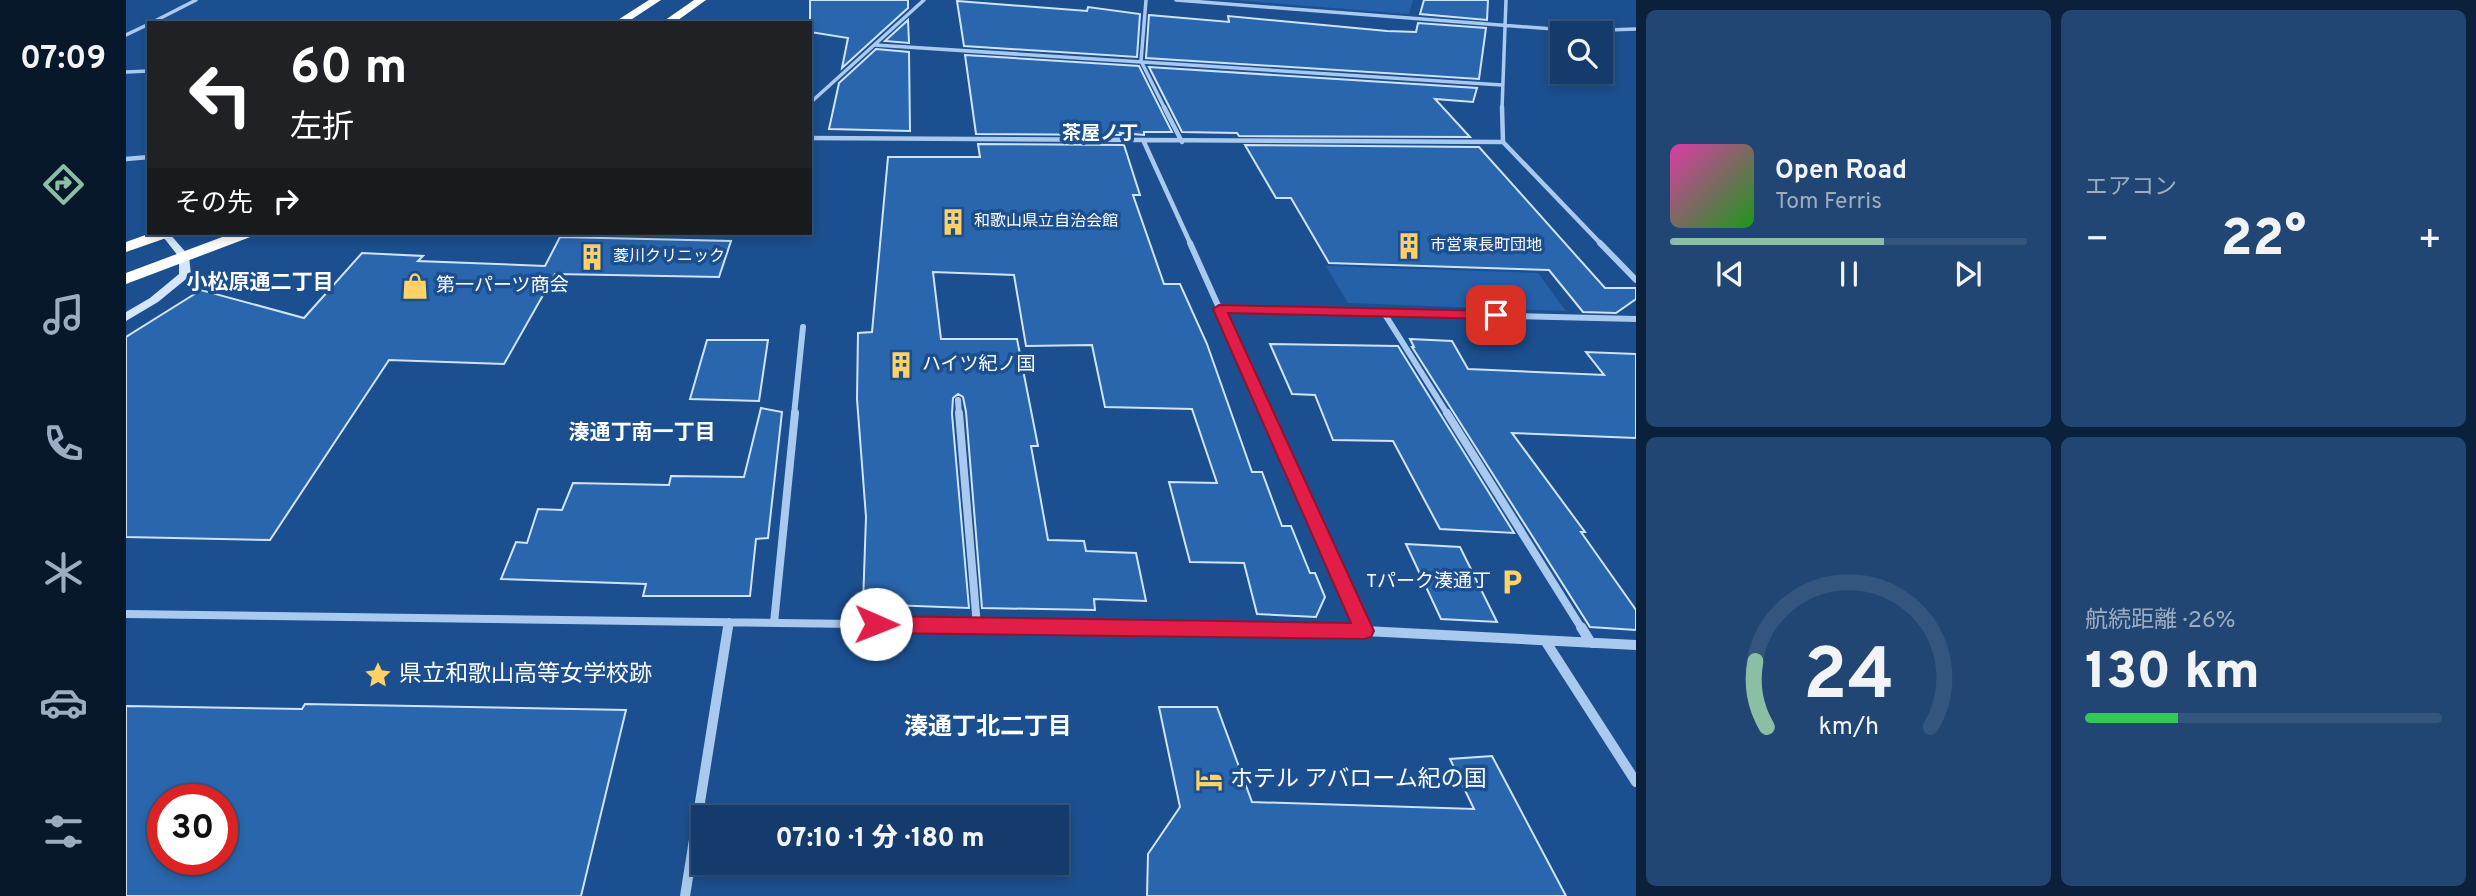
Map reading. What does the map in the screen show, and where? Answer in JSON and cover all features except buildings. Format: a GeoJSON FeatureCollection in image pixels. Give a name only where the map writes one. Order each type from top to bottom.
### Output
{"type":"FeatureCollection","features":[{"type":"Feature","properties":{"kind":"highway"},"geometry":{"type":"LineString","coordinates":[[621,21],[656,0]]}},
{"type":"Feature","properties":{"kind":"highway"},"geometry":{"type":"LineString","coordinates":[[669,21],[701,0]]}},
{"type":"Feature","properties":{"kind":"highway"},"geometry":{"type":"LineString","coordinates":[[126,247],[159,235]]}},
{"type":"Feature","properties":{"kind":"highway"},"geometry":{"type":"LineString","coordinates":[[126,279],[242,235]]}},
{"type":"Feature","properties":{"kind":"street"},"geometry":{"type":"LineString","coordinates":[[154,21],[196,0]]}},
{"type":"Feature","properties":{"kind":"street"},"geometry":{"type":"LineString","coordinates":[[812,101],[924,0]]}},
{"type":"Feature","properties":{"kind":"street"},"geometry":{"type":"LineString","coordinates":[[1146,0],[1141,61],[1182,142]]}},
{"type":"Feature","properties":{"kind":"street"},"geometry":{"type":"LineString","coordinates":[[1176,0],[1579,31],[1636,29]]}},
{"type":"Feature","properties":{"kind":"street"},"geometry":{"type":"LineString","coordinates":[[1506,0],[1502,85],[1503,142],[1636,280]]}},
{"type":"Feature","properties":{"kind":"street"},"geometry":{"type":"LineString","coordinates":[[126,35],[147,24]]}},
{"type":"Feature","properties":{"kind":"street"},"geometry":{"type":"LineString","coordinates":[[875,45],[1502,85]]}},
{"type":"Feature","properties":{"kind":"street"},"geometry":{"type":"LineString","coordinates":[[126,72],[147,71]]}},
{"type":"Feature","properties":{"kind":"street"},"geometry":{"type":"LineString","coordinates":[[812,138],[1503,142]]}},
{"type":"Feature","properties":{"kind":"street"},"geometry":{"type":"LineString","coordinates":[[1144,142],[1364,631]]}},
{"type":"Feature","properties":{"kind":"street"},"geometry":{"type":"LineString","coordinates":[[126,159],[147,157]]}},
{"type":"Feature","properties":{"kind":"street"},"geometry":{"type":"LineString","coordinates":[[126,317],[154,300],[186,275],[184,257],[167,235]]}},
{"type":"Feature","properties":{"kind":"street"},"geometry":{"type":"LineString","coordinates":[[1219,309],[1636,319]]}},
{"type":"Feature","properties":{"kind":"street"},"geometry":{"type":"LineString","coordinates":[[1384,313],[1591,643]]}},
{"type":"Feature","properties":{"kind":"street"},"geometry":{"type":"LineString","coordinates":[[774,623],[803,327]]}},
{"type":"Feature","properties":{"kind":"street"},"geometry":{"type":"LineString","coordinates":[[958,400],[977,626]]}},
{"type":"Feature","properties":{"kind":"street"},"geometry":{"type":"LineString","coordinates":[[126,614],[1364,631],[1636,645]]}},
{"type":"Feature","properties":{"kind":"street"},"geometry":{"type":"LineString","coordinates":[[685,896],[729,622]]}},
{"type":"Feature","properties":{"kind":"street"},"geometry":{"type":"LineString","coordinates":[[1546,642],[1636,782]]}},
{"type":"Feature","properties":{"kind":"shaded area"},"geometry":{"type":"Polygon","coordinates":[[[1231,0],[1413,0],[1409,14],[1231,0]]]}},
{"type":"Feature","properties":{"kind":"shaded area"},"geometry":{"type":"Polygon","coordinates":[[[1326,266],[1538,273],[1566,311],[1348,303],[1326,266]]]}},
{"type":"Feature","properties":{"kind":"place","name":"和歌山県立自治会館"},"geometry":{"type":"Point","coordinates":[953,222]}},
{"type":"Feature","properties":{"kind":"place","name":"市営東長町団地"},"geometry":{"type":"Point","coordinates":[1409,246]}},
{"type":"Feature","properties":{"kind":"place","name":"菱川クリニック"},"geometry":{"type":"Point","coordinates":[592,257]}},
{"type":"Feature","properties":{"kind":"place","name":"第一パーツ商会"},"geometry":{"type":"Point","coordinates":[415,286]}},
{"type":"Feature","properties":{"kind":"place","name":"ハイツ紀ノ国"},"geometry":{"type":"Point","coordinates":[901,365]}},
{"type":"Feature","properties":{"kind":"place","name":"Tパーク湊通丁"},"geometry":{"type":"Point","coordinates":[1512,582]}},
{"type":"Feature","properties":{"kind":"place","name":"県立和歌山高等女学校跡"},"geometry":{"type":"Point","coordinates":[378,675]}},
{"type":"Feature","properties":{"kind":"place","name":"ホテル アバローム紀の国"},"geometry":{"type":"Point","coordinates":[1209,780]}},
{"type":"Feature","properties":{"kind":"district","name":"茶屋ノ丁"},"geometry":{"type":"Point","coordinates":[1100,134]}},
{"type":"Feature","properties":{"kind":"district","name":"小松原通二丁目"},"geometry":{"type":"Point","coordinates":[260,283]}},
{"type":"Feature","properties":{"kind":"district","name":"湊通丁南一丁目"},"geometry":{"type":"Point","coordinates":[642,433]}},
{"type":"Feature","properties":{"kind":"district","name":"湊通丁北二丁目"},"geometry":{"type":"Point","coordinates":[988,728]}},
{"type":"Feature","properties":{"kind":"route"},"geometry":{"type":"LineString","coordinates":[[876,624],[1364,631],[1219,309],[1496,315]]}}]}
